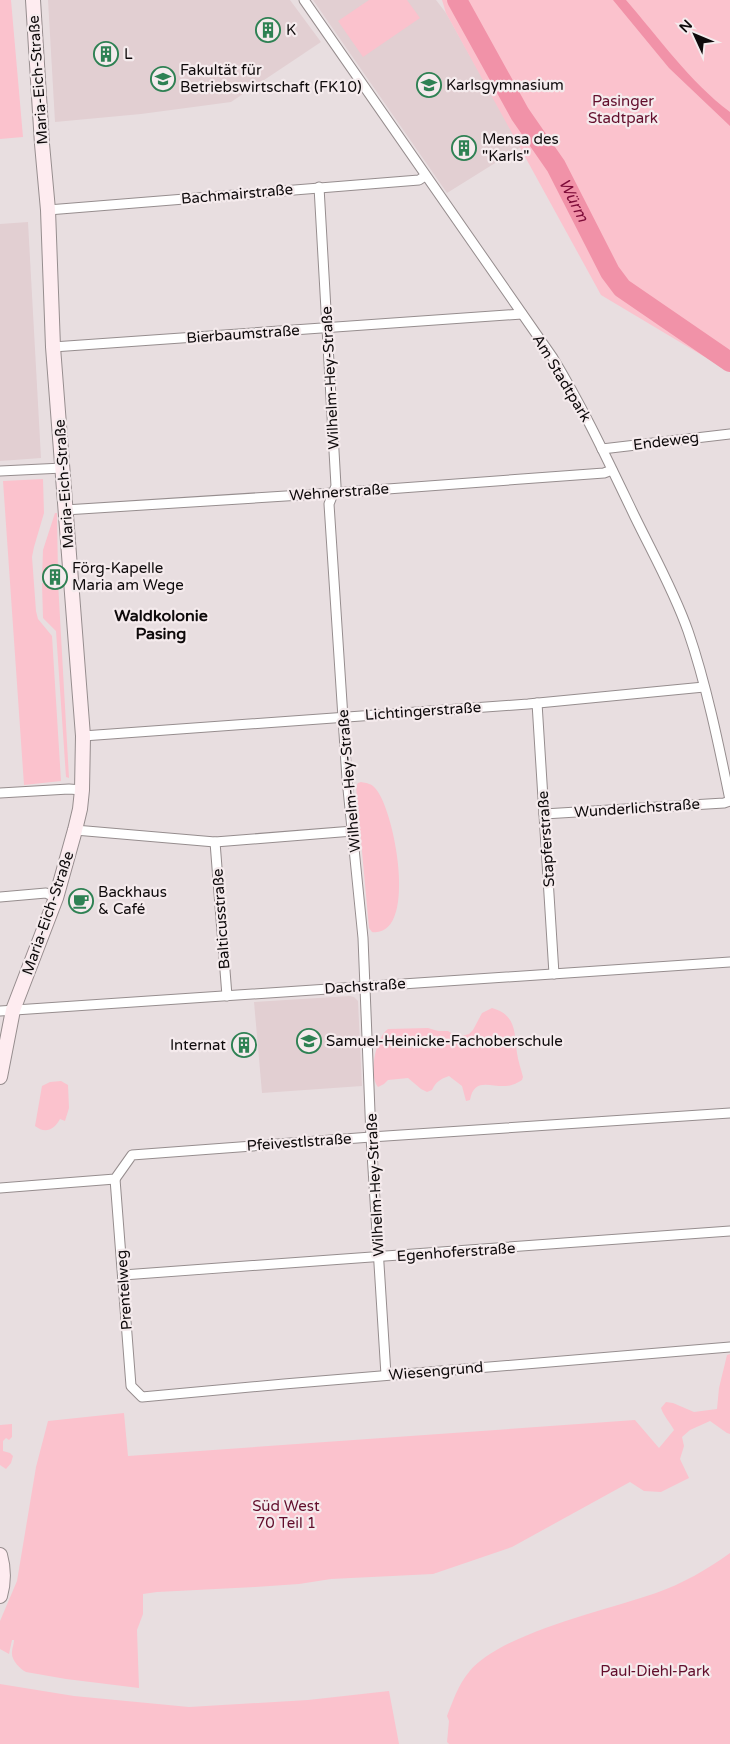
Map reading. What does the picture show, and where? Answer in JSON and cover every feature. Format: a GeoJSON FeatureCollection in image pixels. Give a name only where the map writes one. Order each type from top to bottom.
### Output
{"type":"FeatureCollection","features":[{"type":"Feature","properties":{"kind":"street","name":"Maria-Eich-Straße"},"geometry":{"type":"LineString","coordinates":[[0,1076],[6,1010],[56,898],[75,830],[82,790],[83,736],[53,347],[48,210],[33,0]]}},
{"type":"Feature","properties":{"kind":"street","name":"Am Stadtpark"},"geometry":{"type":"LineString","coordinates":[[304,0],[564,375],[602,449],[684,622],[704,688],[730,801]]}},
{"type":"Feature","properties":{"kind":"street","name":"Bachmairstraße"},"geometry":{"type":"LineString","coordinates":[[48,210],[419,180],[425,176]]}},
{"type":"Feature","properties":{"kind":"street","name":"Wilhelm-Hey-Straße"},"geometry":{"type":"LineString","coordinates":[[319,187],[336,486],[329,504],[347,778],[363,938],[371,1136],[386,1375]]}},
{"type":"Feature","properties":{"kind":"street","name":"Bierbaumstraße"},"geometry":{"type":"LineString","coordinates":[[53,347],[522,314]]}},
{"type":"Feature","properties":{"kind":"street","name":"Endeweg"},"geometry":{"type":"LineString","coordinates":[[602,449],[730,434]]}},
{"type":"Feature","properties":{"kind":"street"},"geometry":{"type":"LineString","coordinates":[[0,471],[63,468]]}},
{"type":"Feature","properties":{"kind":"street","name":"Wehnerstraße"},"geometry":{"type":"LineString","coordinates":[[65,510],[333,493],[604,473],[612,470]]}},
{"type":"Feature","properties":{"kind":"street","name":"Lichtingerstraße"},"geometry":{"type":"LineString","coordinates":[[83,736],[537,703],[704,688]]}},
{"type":"Feature","properties":{"kind":"street","name":"Stapferstraße"},"geometry":{"type":"LineString","coordinates":[[537,703],[554,974]]}},
{"type":"Feature","properties":{"kind":"street"},"geometry":{"type":"LineString","coordinates":[[0,794],[69,789],[82,790]]}},
{"type":"Feature","properties":{"kind":"street","name":"Wunderlichstraße"},"geometry":{"type":"LineString","coordinates":[[544,814],[730,801]]}},
{"type":"Feature","properties":{"kind":"street"},"geometry":{"type":"LineString","coordinates":[[75,830],[215,842],[353,831]]}},
{"type":"Feature","properties":{"kind":"street","name":"Balticusstraße"},"geometry":{"type":"LineString","coordinates":[[215,842],[227,996]]}},
{"type":"Feature","properties":{"kind":"street"},"geometry":{"type":"LineString","coordinates":[[0,897],[46,893],[56,898]]}},
{"type":"Feature","properties":{"kind":"street","name":"Dachstraße"},"geometry":{"type":"LineString","coordinates":[[6,1010],[730,962]]}},
{"type":"Feature","properties":{"kind":"street","name":"Pfeivestlstraße"},"geometry":{"type":"LineString","coordinates":[[115,1179],[132,1155],[371,1136],[730,1113]]}},
{"type":"Feature","properties":{"kind":"street"},"geometry":{"type":"LineString","coordinates":[[0,1188],[115,1179]]}},
{"type":"Feature","properties":{"kind":"street","name":"Prentelweg"},"geometry":{"type":"LineString","coordinates":[[115,1179],[131,1386],[142,1397]]}},
{"type":"Feature","properties":{"kind":"street","name":"Egenhoferstraße"},"geometry":{"type":"LineString","coordinates":[[123,1276],[730,1231]]}},
{"type":"Feature","properties":{"kind":"street","name":"Wiesengrund"},"geometry":{"type":"LineString","coordinates":[[142,1397],[730,1347]]}},
{"type":"Feature","properties":{"kind":"street"},"geometry":{"type":"LineString","coordinates":[[0,1555],[3,1566],[0,1596]]}},
{"type":"Feature","properties":{"kind":"shaded area"},"geometry":{"type":"Polygon","coordinates":[[[48,0],[290,0],[321,42],[231,102],[141,114],[55,122],[48,0]]]}},
{"type":"Feature","properties":{"kind":"shaded area","name":"Karlsgymnasium"},"geometry":{"type":"Polygon","coordinates":[[[313,0],[436,0],[446,13],[521,147],[447,193],[313,0]]]}},
{"type":"Feature","properties":{"kind":"shaded area"},"geometry":{"type":"Polygon","coordinates":[[[613,0],[626,0],[688,73],[730,112],[730,126],[669,68],[613,0]]]}},
{"type":"Feature","properties":{"kind":"shaded area"},"geometry":{"type":"Polygon","coordinates":[[[28,222],[41,458],[0,461],[0,224],[28,222]]]}},
{"type":"Feature","properties":{"kind":"shaded area","name":"Samuel-Heinicke-Fachoberschule"},"geometry":{"type":"Polygon","coordinates":[[[350,996],[358,1001],[362,1086],[262,1093],[254,1002],[350,996]]]}},
{"type":"Feature","properties":{"kind":"green space"},"geometry":{"type":"Polygon","coordinates":[[[0,0],[11,0],[23,137],[0,139],[0,0]]]}},
{"type":"Feature","properties":{"kind":"green space"},"geometry":{"type":"Polygon","coordinates":[[[369,0],[407,0],[420,18],[363,57],[338,21],[369,0]]]}},
{"type":"Feature","properties":{"kind":"green space","name":"Pasinger Stadtpark"},"geometry":{"type":"Polygon","coordinates":[[[442,0],[730,0],[730,372],[601,295],[446,13],[442,0]]]}},
{"type":"Feature","properties":{"kind":"green space"},"geometry":{"type":"Polygon","coordinates":[[[43,479],[44,513],[32,557],[38,619],[52,636],[61,781],[24,785],[3,481],[43,479]]]}},
{"type":"Feature","properties":{"kind":"green space"},"geometry":{"type":"Polygon","coordinates":[[[55,513],[57,513],[58,575],[51,575],[51,580],[42,580],[43,550],[55,513]]]}},
{"type":"Feature","properties":{"kind":"green space"},"geometry":{"type":"Polygon","coordinates":[[[58,582],[69,778],[66,777],[56,631],[43,618],[42,583],[58,582]]]}},
{"type":"Feature","properties":{"kind":"green space"},"geometry":{"type":"Polygon","coordinates":[[[361,782],[374,787],[383,800],[390,820],[399,870],[399,895],[395,915],[386,928],[372,932],[369,928],[356,786],[361,782]]]}},
{"type":"Feature","properties":{"kind":"green space"},"geometry":{"type":"Polygon","coordinates":[[[492,1008],[506,1015],[513,1026],[522,1080],[508,1086],[479,1086],[475,1088],[470,1100],[466,1101],[462,1086],[449,1076],[443,1078],[432,1090],[427,1092],[408,1078],[388,1080],[378,1087],[374,1074],[375,1056],[380,1040],[388,1029],[428,1028],[448,1031],[456,1036],[462,1036],[469,1034],[482,1013],[492,1008]]]}},
{"type":"Feature","properties":{"kind":"green space"},"geometry":{"type":"Polygon","coordinates":[[[61,1081],[68,1085],[69,1108],[65,1121],[60,1119],[49,1130],[42,1130],[35,1126],[42,1086],[50,1082],[61,1081]]]}},
{"type":"Feature","properties":{"kind":"green space","name":"Süd West 70 Teil 1"},"geometry":{"type":"Polygon","coordinates":[[[730,1354],[730,1434],[710,1421],[690,1430],[682,1437],[684,1446],[680,1459],[689,1478],[661,1492],[644,1491],[630,1482],[512,1547],[433,1574],[331,1579],[299,1584],[143,1594],[143,1614],[137,1630],[139,1688],[26,1672],[14,1661],[12,1650],[14,1640],[12,1640],[9,1654],[0,1649],[0,1621],[17,1581],[36,1467],[48,1421],[124,1413],[128,1456],[635,1420],[659,1448],[674,1430],[661,1408],[666,1402],[694,1412],[717,1409],[719,1388],[727,1355],[730,1354]]]}},
{"type":"Feature","properties":{"kind":"green space"},"geometry":{"type":"Polygon","coordinates":[[[12,1424],[12,1437],[9,1440],[6,1438],[3,1441],[3,1451],[13,1456],[11,1463],[6,1469],[0,1465],[0,1425],[12,1424]]]}},
{"type":"Feature","properties":{"kind":"green space","name":"Paul-Diehl-Park"},"geometry":{"type":"Polygon","coordinates":[[[730,1553],[730,1744],[449,1744],[447,1742],[449,1721],[447,1716],[456,1693],[469,1672],[484,1658],[529,1634],[666,1589],[694,1576],[730,1553]]]}},
{"type":"Feature","properties":{"kind":"green space"},"geometry":{"type":"Polygon","coordinates":[[[0,1684],[74,1696],[189,1707],[308,1700],[389,1691],[399,1744],[0,1744],[0,1684]]]}},
{"type":"Feature","properties":{"kind":"waterway","name":"Würm"},"geometry":{"type":"LineString","coordinates":[[457,0],[520,114],[556,166],[610,272],[622,288],[730,362]]}},
{"type":"Feature","properties":{"kind":"place","name":"K"},"geometry":{"type":"Point","coordinates":[268,30]}},
{"type":"Feature","properties":{"kind":"place","name":"L"},"geometry":{"type":"Point","coordinates":[106,54]}},
{"type":"Feature","properties":{"kind":"place","name":"Fakultät für Betriebswirtschaft (FK10)"},"geometry":{"type":"Point","coordinates":[163,79]}},
{"type":"Feature","properties":{"kind":"place","name":"Karlsgymnasium"},"geometry":{"type":"Point","coordinates":[429,85]}},
{"type":"Feature","properties":{"kind":"place","name":"Mensa des \"Karls\""},"geometry":{"type":"Point","coordinates":[464,148]}},
{"type":"Feature","properties":{"kind":"place","name":"Förg-Kapelle Maria am Wege"},"geometry":{"type":"Point","coordinates":[55,577]}},
{"type":"Feature","properties":{"kind":"place","name":"Backhaus & Café"},"geometry":{"type":"Point","coordinates":[81,901]}},
{"type":"Feature","properties":{"kind":"place","name":"Samuel-Heinicke-Fachoberschule"},"geometry":{"type":"Point","coordinates":[309,1041]}},
{"type":"Feature","properties":{"kind":"place","name":"Internat"},"geometry":{"type":"Point","coordinates":[244,1045]}},
{"type":"Feature","properties":{"kind":"district","name":"Waldkolonie Pasing"},"geometry":{"type":"Point","coordinates":[161,625]}}]}
